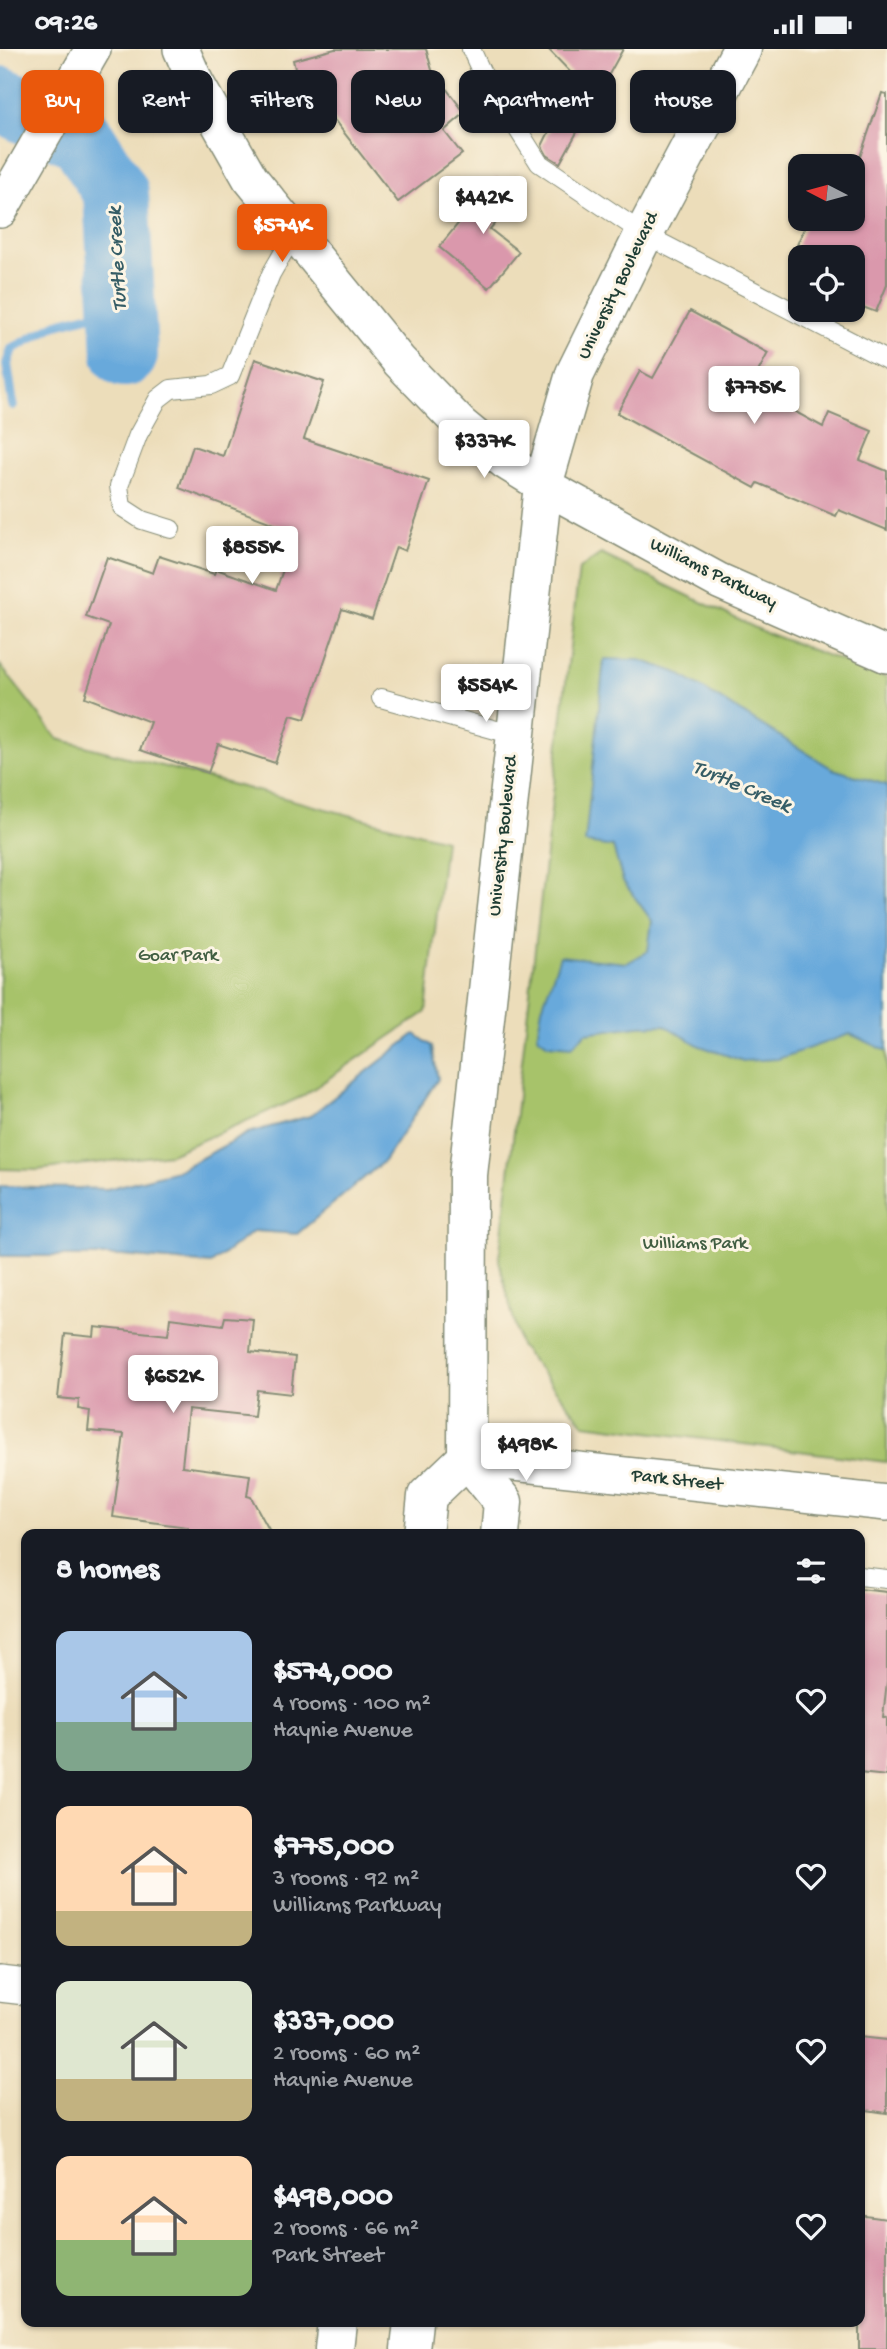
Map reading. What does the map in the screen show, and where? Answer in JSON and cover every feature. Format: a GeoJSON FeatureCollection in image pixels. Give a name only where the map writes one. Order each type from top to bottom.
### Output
{"type":"FeatureCollection","features":[{"type":"Feature","properties":{"kind":"street"},"geometry":{"type":"LineString","coordinates":[[6,200],[93,49]]}},
{"type":"Feature","properties":{"kind":"street","name":"Williams Parkway"},"geometry":{"type":"LineString","coordinates":[[181,49],[196,83],[250,178],[399,362],[461,425],[506,462],[543,485],[719,582],[887,655]]}},
{"type":"Feature","properties":{"kind":"street","name":"University Boulevard"},"geometry":{"type":"LineString","coordinates":[[467,1458],[468,1175],[543,485],[576,374],[644,234],[742,49]]}},
{"type":"Feature","properties":{"kind":"street"},"geometry":{"type":"LineString","coordinates":[[424,1529],[427,1496],[467,1458],[503,1502],[501,1529]]}},
{"type":"Feature","properties":{"kind":"street","name":"Park Street"},"geometry":{"type":"LineString","coordinates":[[467,1458],[887,1503]]}},
{"type":"Feature","properties":{"kind":"street"},"geometry":{"type":"LineString","coordinates":[[0,1985],[21,1987]]}},
{"type":"Feature","properties":{"kind":"street"},"geometry":{"type":"LineString","coordinates":[[334,2349],[336,2327]]}},
{"type":"Feature","properties":{"kind":"street"},"geometry":{"type":"LineString","coordinates":[[411,2349],[413,2327]]}},
{"type":"Feature","properties":{"kind":"lane"},"geometry":{"type":"LineString","coordinates":[[471,49],[481,71],[539,163],[644,234],[887,360]]}},
{"type":"Feature","properties":{"kind":"lane"},"geometry":{"type":"LineString","coordinates":[[171,529],[142,520],[122,507],[119,486],[138,435],[158,399],[171,389],[211,385],[230,376],[271,274],[294,234]]}},
{"type":"Feature","properties":{"kind":"lane"},"geometry":{"type":"LineString","coordinates":[[381,698],[514,735]]}},
{"type":"Feature","properties":{"kind":"lane"},"geometry":{"type":"LineString","coordinates":[[865,1577],[887,1579]]}},
{"type":"Feature","properties":{"kind":"green space","name":"Williams Park"},"geometry":{"type":"Polygon","coordinates":[[[601,554],[764,632],[887,678],[887,1462],[584,1424],[520,1346],[499,1260],[579,569],[601,554]]]}},
{"type":"Feature","properties":{"kind":"green space","name":"Goar Park"},"geometry":{"type":"Polygon","coordinates":[[[0,665],[58,739],[445,840],[426,1012],[301,1097],[170,1154],[37,1170],[0,1169],[0,665]]]}},
{"type":"Feature","properties":{"kind":"water"},"geometry":{"type":"Polygon","coordinates":[[[604,659],[640,660],[676,672],[833,769],[887,785],[887,1051],[850,1034],[778,1059],[743,1061],[700,1046],[664,1025],[586,1033],[572,1046],[548,1044],[537,1036],[542,1008],[560,956],[627,963],[648,951],[652,921],[623,881],[613,847],[585,843],[604,659]]]}},
{"type":"Feature","properties":{"kind":"water"},"geometry":{"type":"Polygon","coordinates":[[[415,1034],[432,1046],[438,1079],[384,1161],[297,1234],[254,1231],[211,1264],[123,1256],[0,1256],[0,1186],[107,1189],[177,1171],[248,1133],[310,1116],[415,1034]]]}},
{"type":"Feature","properties":{"kind":"building"},"geometry":{"type":"Polygon","coordinates":[[[335,49],[426,49],[432,70],[351,70],[351,133],[445,132],[462,154],[398,202],[337,124],[337,70],[295,70],[293,60],[335,49]]]}},
{"type":"Feature","properties":{"kind":"building"},"geometry":{"type":"Polygon","coordinates":[[[548,49],[623,49],[611,70],[568,70],[548,49]]]}},
{"type":"Feature","properties":{"kind":"building"},"geometry":{"type":"Polygon","coordinates":[[[445,87],[459,105],[459,118],[445,130],[445,87]]]}},
{"type":"Feature","properties":{"kind":"building"},"geometry":{"type":"Polygon","coordinates":[[[882,93],[887,94],[887,285],[876,312],[865,308],[865,245],[797,245],[803,231],[865,231],[865,154],[861,154],[882,93]]]}},
{"type":"Feature","properties":{"kind":"building"},"geometry":{"type":"Polygon","coordinates":[[[548,133],[577,133],[560,163],[547,155],[542,146],[548,133]]]}},
{"type":"Feature","properties":{"kind":"building"},"geometry":{"type":"Polygon","coordinates":[[[496,177],[518,195],[490,229],[519,252],[489,288],[439,247],[496,177]]]}},
{"type":"Feature","properties":{"kind":"building"},"geometry":{"type":"Polygon","coordinates":[[[690,311],[768,353],[750,387],[823,427],[829,413],[872,431],[860,460],[887,471],[887,530],[839,510],[836,516],[758,483],[755,488],[617,413],[640,371],[653,378],[690,311]]]}},
{"type":"Feature","properties":{"kind":"building"},"geometry":{"type":"Polygon","coordinates":[[[255,359],[324,382],[304,439],[429,481],[405,551],[396,547],[372,619],[342,609],[305,719],[291,715],[275,763],[218,744],[208,773],[140,750],[150,722],[85,697],[109,625],[86,617],[107,557],[153,573],[159,556],[214,574],[216,569],[276,590],[296,532],[179,488],[193,446],[223,456],[255,359]]]}},
{"type":"Feature","properties":{"kind":"building"},"geometry":{"type":"Polygon","coordinates":[[[225,1317],[253,1319],[250,1352],[295,1357],[291,1394],[257,1390],[254,1416],[188,1409],[182,1466],[250,1475],[247,1496],[251,1497],[269,1529],[188,1529],[113,1517],[124,1434],[88,1431],[90,1411],[78,1409],[79,1400],[58,1398],[65,1334],[94,1337],[95,1327],[168,1335],[170,1318],[223,1325],[225,1317]]]}},
{"type":"Feature","properties":{"kind":"building"},"geometry":{"type":"Polygon","coordinates":[[[865,1590],[887,1592],[887,1681],[883,1717],[887,1718],[887,1776],[865,1774],[865,1590]]]}},
{"type":"Feature","properties":{"kind":"building"},"geometry":{"type":"Polygon","coordinates":[[[865,2038],[887,2040],[887,2113],[865,2110],[865,2038]]]}},
{"type":"Feature","properties":{"kind":"building"},"geometry":{"type":"Polygon","coordinates":[[[865,2216],[887,2219],[887,2349],[859,2349],[859,2327],[865,2327],[865,2216]]]}},
{"type":"Feature","properties":{"kind":"waterway","name":"Turtle Creek"},"geometry":{"type":"LineString","coordinates":[[0,99],[82,138],[116,193],[125,354]]}},
{"type":"Feature","properties":{"kind":"waterway"},"geometry":{"type":"LineString","coordinates":[[13,405],[7,364],[12,349],[57,324],[122,307]]}}]}
